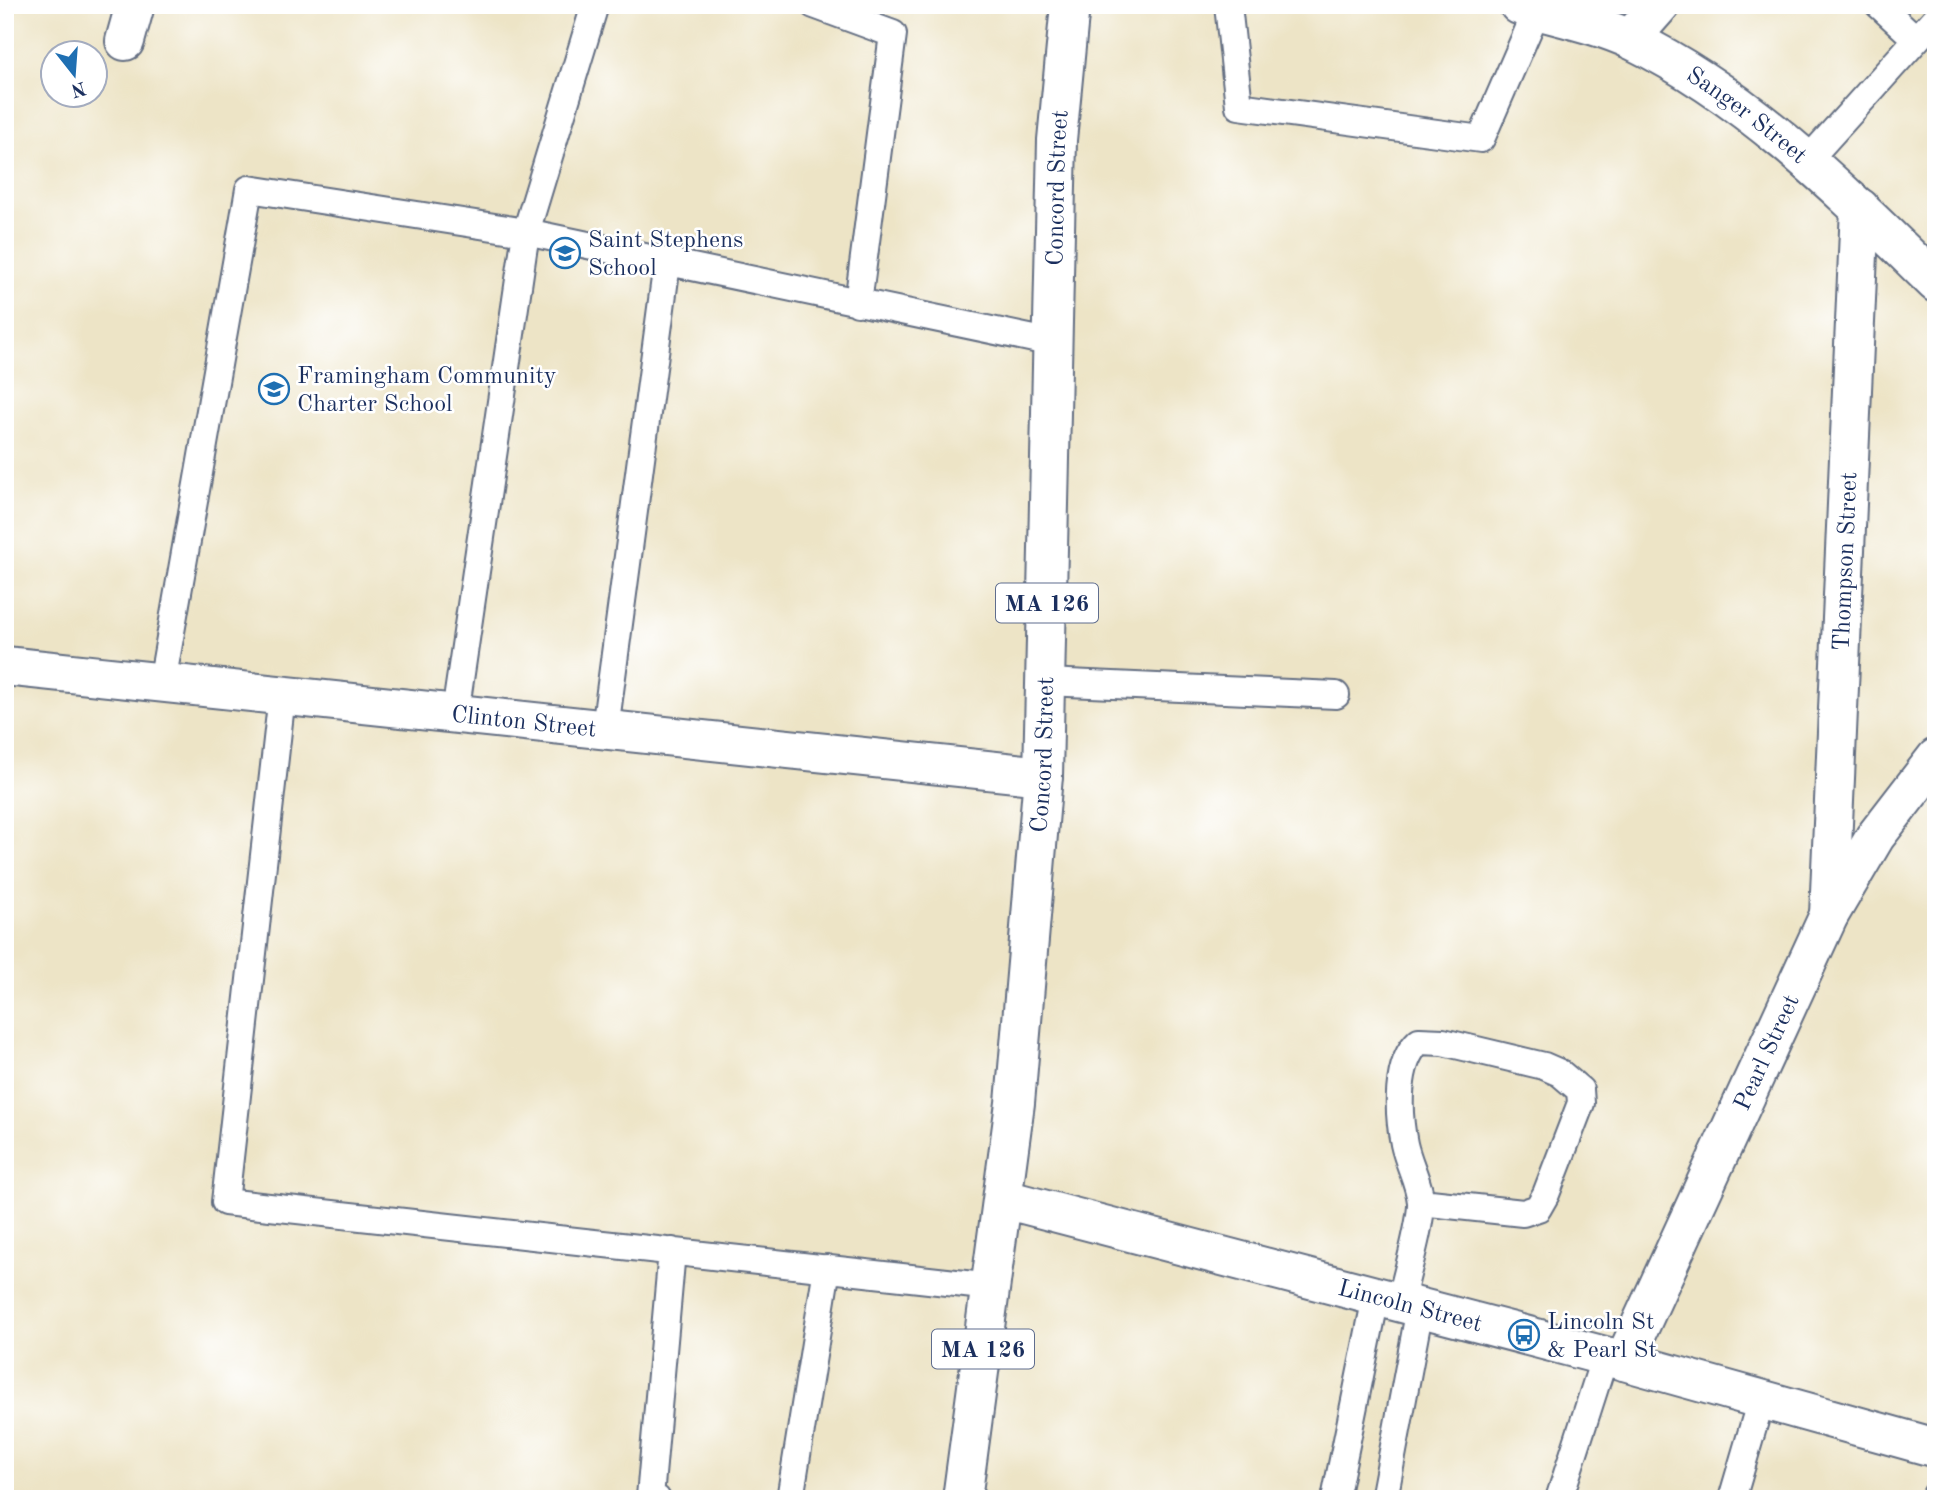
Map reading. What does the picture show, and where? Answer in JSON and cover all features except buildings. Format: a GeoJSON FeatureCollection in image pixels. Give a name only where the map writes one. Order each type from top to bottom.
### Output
{"type":"FeatureCollection","features":[{"type":"Feature","properties":{"kind":"street"},"geometry":{"type":"LineString","coordinates":[[125,41],[135,5]]}},
{"type":"Feature","properties":{"kind":"street","name":"Concord Street"},"geometry":{"type":"LineString","coordinates":[[962,1499],[1004,1199],[1044,776],[1057,140],[1070,5]]}},
{"type":"Feature","properties":{"kind":"street"},"geometry":{"type":"LineString","coordinates":[[1630,39],[1660,5]]}},
{"type":"Feature","properties":{"kind":"street","name":"Sanger Street"},"geometry":{"type":"LineString","coordinates":[[1528,8],[1630,39],[1706,82],[1860,208],[1936,283]]}},
{"type":"Feature","properties":{"kind":"street","name":"Thompson Street"},"geometry":{"type":"LineString","coordinates":[[1829,915],[1860,208]]}},
{"type":"Feature","properties":{"kind":"street","name":"Clinton Street"},"geometry":{"type":"LineString","coordinates":[[5,666],[1044,776]]}},
{"type":"Feature","properties":{"kind":"street","name":"Pearl Street"},"geometry":{"type":"LineString","coordinates":[[1614,1359],[1829,915],[1875,836],[1936,758]]}},
{"type":"Feature","properties":{"kind":"street","name":"Lincoln Street"},"geometry":{"type":"LineString","coordinates":[[1004,1199],[1614,1359],[1936,1448]]}},
{"type":"Feature","properties":{"kind":"lane"},"geometry":{"type":"LineString","coordinates":[[455,714],[526,232],[595,5]]}},
{"type":"Feature","properties":{"kind":"lane"},"geometry":{"type":"LineString","coordinates":[[814,5],[893,34],[858,303]]}},
{"type":"Feature","properties":{"kind":"lane"},"geometry":{"type":"LineString","coordinates":[[1228,5],[1239,106],[1481,139],[1528,8]]}},
{"type":"Feature","properties":{"kind":"lane"},"geometry":{"type":"LineString","coordinates":[[1879,5],[1916,39]]}},
{"type":"Feature","properties":{"kind":"lane"},"geometry":{"type":"LineString","coordinates":[[1805,162],[1936,18]]}},
{"type":"Feature","properties":{"kind":"lane"},"geometry":{"type":"LineString","coordinates":[[162,682],[248,189],[526,232],[667,264],[1053,343]]}},
{"type":"Feature","properties":{"kind":"lane"},"geometry":{"type":"LineString","coordinates":[[605,729],[667,264]]}},
{"type":"Feature","properties":{"kind":"lane"},"geometry":{"type":"LineString","coordinates":[[1046,682],[1336,695]]}},
{"type":"Feature","properties":{"kind":"lane"},"geometry":{"type":"LineString","coordinates":[[282,695],[225,1202],[992,1287]]}},
{"type":"Feature","properties":{"kind":"lane"},"geometry":{"type":"LineString","coordinates":[[1335,1499],[1399,1303],[1421,1202],[1404,1144],[1402,1069],[1409,1050],[1419,1041],[1443,1042],[1544,1066],[1560,1073],[1580,1090],[1581,1102],[1546,1194],[1538,1208],[1522,1213],[1421,1202]]}},
{"type":"Feature","properties":{"kind":"lane"},"geometry":{"type":"LineString","coordinates":[[657,1499],[650,1497],[672,1251]]}},
{"type":"Feature","properties":{"kind":"lane"},"geometry":{"type":"LineString","coordinates":[[790,1499],[827,1268]]}},
{"type":"Feature","properties":{"kind":"lane"},"geometry":{"type":"LineString","coordinates":[[1384,1499],[1399,1303]]}},
{"type":"Feature","properties":{"kind":"lane"},"geometry":{"type":"LineString","coordinates":[[1559,1499],[1614,1359]]}},
{"type":"Feature","properties":{"kind":"lane"},"geometry":{"type":"LineString","coordinates":[[1732,1499],[1761,1400]]}},
{"type":"Feature","properties":{"kind":"place","name":"Saint Stephens School"},"geometry":{"type":"Point","coordinates":[565,253]}},
{"type":"Feature","properties":{"kind":"place","name":"Framingham Community Charter School"},"geometry":{"type":"Point","coordinates":[274,389]}},
{"type":"Feature","properties":{"kind":"place","name":"Lincoln St & Pearl St"},"geometry":{"type":"Point","coordinates":[1524,1335]}}]}
